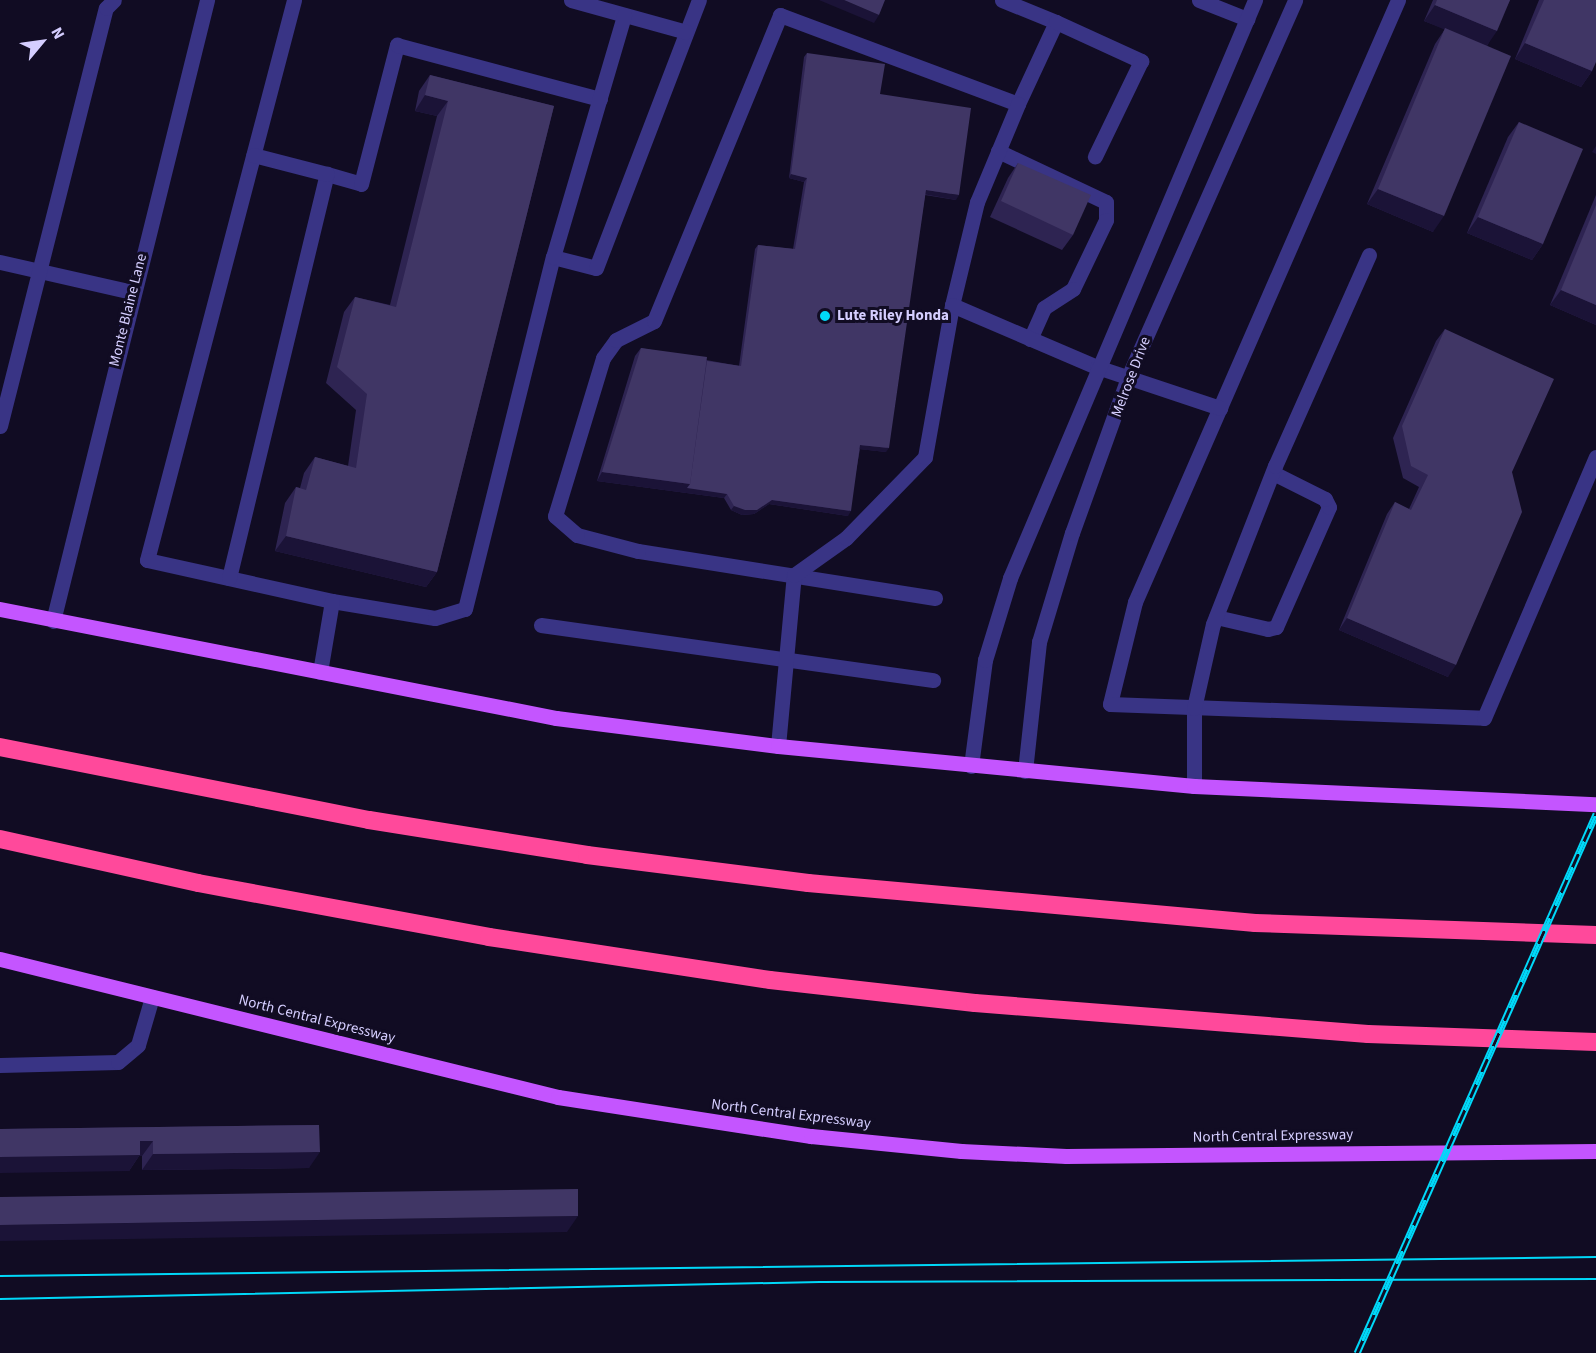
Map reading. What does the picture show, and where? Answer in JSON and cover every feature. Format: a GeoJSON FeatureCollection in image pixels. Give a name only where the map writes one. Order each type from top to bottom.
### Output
{"type":"FeatureCollection","features":[{"type":"Feature","properties":{"kind":"highway"},"geometry":{"type":"LineString","coordinates":[[0,747],[380,822],[587,855],[808,883],[1244,922],[1596,935]]}},
{"type":"Feature","properties":{"kind":"highway"},"geometry":{"type":"LineString","coordinates":[[0,839],[198,883],[478,935],[770,980],[975,1003],[1368,1034],[1596,1042]]}},
{"type":"Feature","properties":{"kind":"main road"},"geometry":{"type":"LineString","coordinates":[[0,609],[556,718],[778,747],[1194,786],[1596,804]]}},
{"type":"Feature","properties":{"kind":"main road","name":"North Central Expressway"},"geometry":{"type":"LineString","coordinates":[[0,958],[558,1097],[811,1136],[961,1151],[1066,1156],[1596,1150]]}},
{"type":"Feature","properties":{"kind":"street"},"geometry":{"type":"LineString","coordinates":[[0,426],[106,8],[114,0]]}},
{"type":"Feature","properties":{"kind":"street","name":"Monte Blaine Lane"},"geometry":{"type":"LineString","coordinates":[[53,621],[132,292],[207,0]]}},
{"type":"Feature","properties":{"kind":"street"},"geometry":{"type":"LineString","coordinates":[[294,0],[147,560],[332,601],[435,618],[465,609],[553,257],[624,15]]}},
{"type":"Feature","properties":{"kind":"street"},"geometry":{"type":"LineString","coordinates":[[571,0],[686,32]]}},
{"type":"Feature","properties":{"kind":"street"},"geometry":{"type":"LineString","coordinates":[[553,257],[596,268],[699,0]]}},
{"type":"Feature","properties":{"kind":"street"},"geometry":{"type":"LineString","coordinates":[[785,0],[654,321],[616,340],[603,358],[555,516],[577,535],[638,551],[935,598]]}},
{"type":"Feature","properties":{"kind":"street"},"geometry":{"type":"LineString","coordinates":[[1002,0],[1141,61],[1095,156]]}},
{"type":"Feature","properties":{"kind":"street"},"geometry":{"type":"LineString","coordinates":[[1199,0],[1247,19]]}},
{"type":"Feature","properties":{"kind":"street","name":"Melrose Drive"},"geometry":{"type":"LineString","coordinates":[[971,766],[985,660],[1010,578],[1097,368],[1255,0]]}},
{"type":"Feature","properties":{"kind":"street","name":"Melrose Drive"},"geometry":{"type":"LineString","coordinates":[[1025,771],[1039,642],[1072,533],[1129,375],[1295,0]]}},
{"type":"Feature","properties":{"kind":"street"},"geometry":{"type":"LineString","coordinates":[[1398,0],[1135,602],[1110,704],[1484,718],[1596,457]]}},
{"type":"Feature","properties":{"kind":"street"},"geometry":{"type":"LineString","coordinates":[[780,15],[1018,104]]}},
{"type":"Feature","properties":{"kind":"street"},"geometry":{"type":"LineString","coordinates":[[778,747],[784,659],[794,575],[846,538],[925,457],[952,305],[977,202],[1018,104],[1056,22]]}},
{"type":"Feature","properties":{"kind":"street"},"geometry":{"type":"LineString","coordinates":[[254,155],[361,184],[398,45],[600,99]]}},
{"type":"Feature","properties":{"kind":"street"},"geometry":{"type":"LineString","coordinates":[[998,151],[1106,202],[1106,220],[1073,289],[1044,308],[1030,339]]}},
{"type":"Feature","properties":{"kind":"street"},"geometry":{"type":"LineString","coordinates":[[229,578],[327,174]]}},
{"type":"Feature","properties":{"kind":"street"},"geometry":{"type":"LineString","coordinates":[[1194,786],[1194,708],[1216,617],[1273,473],[1369,255]]}},
{"type":"Feature","properties":{"kind":"street"},"geometry":{"type":"LineString","coordinates":[[0,262],[132,292]]}},
{"type":"Feature","properties":{"kind":"street"},"geometry":{"type":"LineString","coordinates":[[952,305],[1097,368],[1129,375],[1220,408]]}},
{"type":"Feature","properties":{"kind":"street"},"geometry":{"type":"LineString","coordinates":[[1216,617],[1268,629],[1276,627],[1329,507],[1325,499],[1273,473]]}},
{"type":"Feature","properties":{"kind":"street"},"geometry":{"type":"LineString","coordinates":[[320,672],[332,601]]}},
{"type":"Feature","properties":{"kind":"street"},"geometry":{"type":"LineString","coordinates":[[541,625],[933,680]]}},
{"type":"Feature","properties":{"kind":"street"},"geometry":{"type":"LineString","coordinates":[[0,1065],[118,1062],[138,1045],[152,997]]}},
{"type":"Feature","properties":{"kind":"building"},"geometry":{"type":"Polygon","coordinates":[[[844,0],[885,0],[879,15],[844,0]]]}},
{"type":"Feature","properties":{"kind":"building"},"geometry":{"type":"Polygon","coordinates":[[[1437,0],[1510,0],[1497,31],[1435,5],[1437,0]]]}},
{"type":"Feature","properties":{"kind":"building"},"geometry":{"type":"Polygon","coordinates":[[[1544,0],[1596,0],[1596,62],[1592,71],[1525,43],[1544,0]]]}},
{"type":"Feature","properties":{"kind":"building"},"geometry":{"type":"Polygon","coordinates":[[[1445,28],[1511,56],[1444,216],[1378,189],[1445,28]]]}},
{"type":"Feature","properties":{"kind":"building","name":"Lute Riley Honda"},"geometry":{"type":"Polygon","coordinates":[[[807,53],[885,64],[880,94],[971,108],[959,195],[926,190],[889,448],[860,445],[851,511],[772,500],[757,510],[745,510],[734,506],[727,494],[687,488],[690,484],[707,361],[741,366],[758,245],[795,249],[807,178],[791,174],[807,53]]]}},
{"type":"Feature","properties":{"kind":"building"},"geometry":{"type":"Polygon","coordinates":[[[430,75],[554,106],[437,572],[286,536],[296,487],[306,490],[315,457],[356,468],[367,394],[337,367],[355,297],[396,307],[448,101],[425,95],[430,75]]]}},
{"type":"Feature","properties":{"kind":"building"},"geometry":{"type":"Polygon","coordinates":[[[1519,122],[1583,149],[1543,244],[1478,217],[1519,122]]]}},
{"type":"Feature","properties":{"kind":"building"},"geometry":{"type":"Polygon","coordinates":[[[1018,163],[1091,195],[1073,235],[1001,201],[1018,163]]]}},
{"type":"Feature","properties":{"kind":"building"},"geometry":{"type":"Polygon","coordinates":[[[1596,205],[1596,305],[1561,290],[1596,205]]]}},
{"type":"Feature","properties":{"kind":"building"},"geometry":{"type":"Polygon","coordinates":[[[1445,329],[1554,379],[1512,472],[1522,512],[1456,665],[1347,618],[1395,502],[1411,510],[1428,475],[1411,466],[1402,426],[1445,329]]]}},
{"type":"Feature","properties":{"kind":"building"},"geometry":{"type":"Polygon","coordinates":[[[641,348],[707,357],[690,484],[602,472],[641,348]]]}},
{"type":"Feature","properties":{"kind":"building"},"geometry":{"type":"Polygon","coordinates":[[[319,1125],[320,1152],[153,1154],[153,1141],[140,1141],[140,1155],[0,1157],[0,1129],[319,1125]]]}},
{"type":"Feature","properties":{"kind":"building"},"geometry":{"type":"Polygon","coordinates":[[[578,1189],[578,1216],[0,1225],[0,1197],[578,1189]]]}},
{"type":"Feature","properties":{"kind":"tram line"},"geometry":{"type":"LineString","coordinates":[[0,1276],[1596,1257]]}},
{"type":"Feature","properties":{"kind":"tram line"},"geometry":{"type":"LineString","coordinates":[[0,1299],[820,1282],[1596,1279]]}},
{"type":"Feature","properties":{"kind":"railway"},"geometry":{"type":"LineString","coordinates":[[1357,1353],[1596,814]]}},
{"type":"Feature","properties":{"kind":"place","name":"Lute Riley Honda"},"geometry":{"type":"Point","coordinates":[825,316]}}]}
